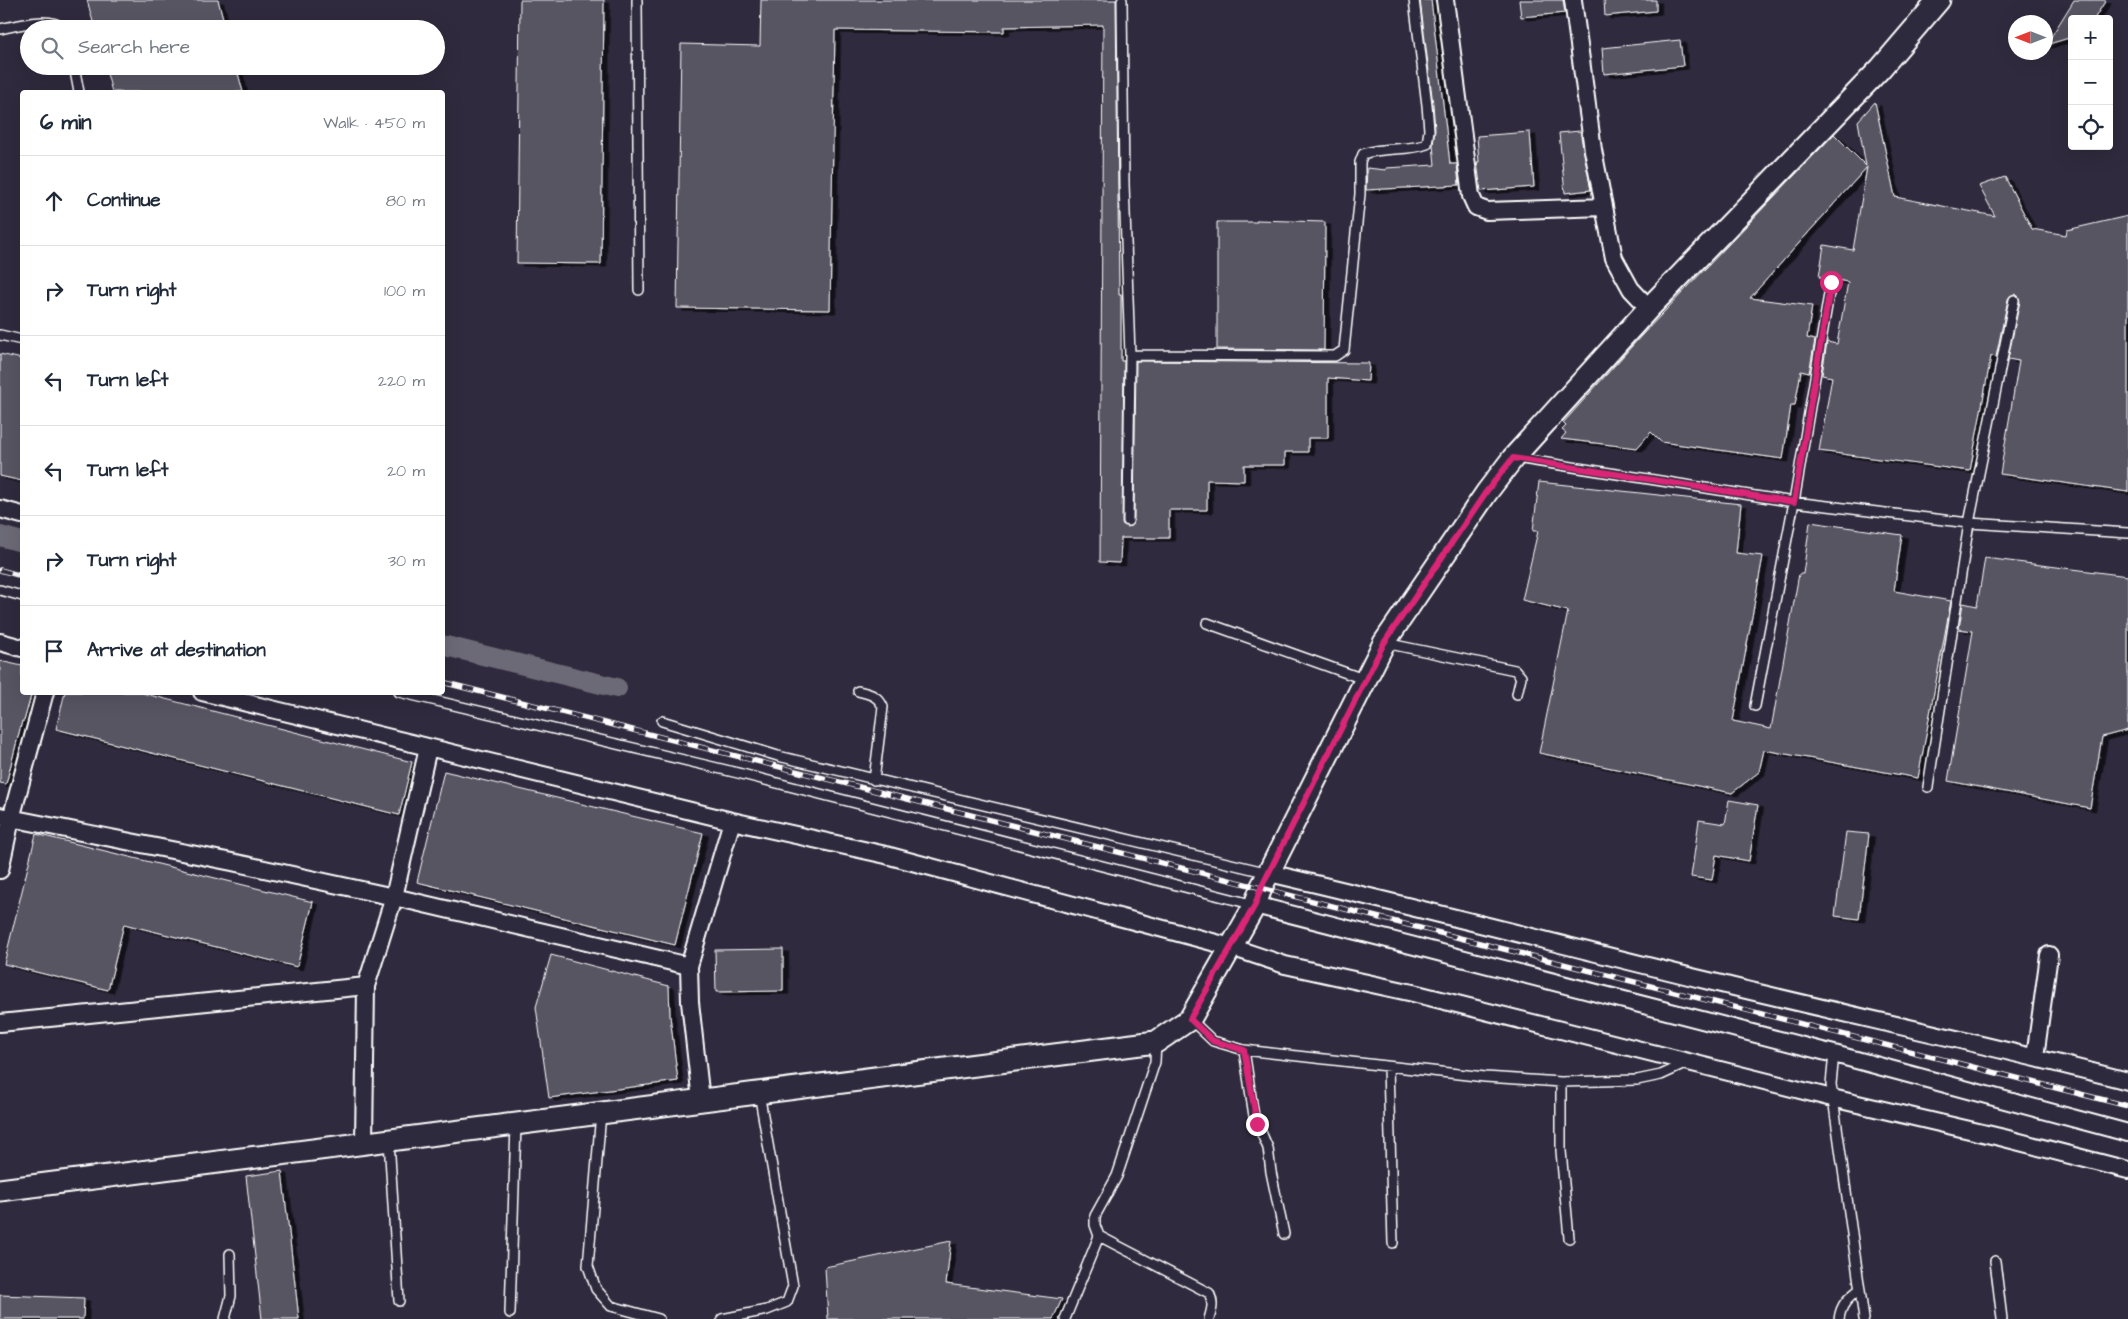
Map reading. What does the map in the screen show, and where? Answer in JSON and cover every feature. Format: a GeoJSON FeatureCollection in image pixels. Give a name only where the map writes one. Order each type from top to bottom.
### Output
{"type":"FeatureCollection","features":[{"type":"Feature","properties":{"kind":"street"},"geometry":{"type":"LineString","coordinates":[[1445,0],[1471,196],[1476,207],[1488,211],[1604,207]]}},
{"type":"Feature","properties":{"kind":"street"},"geometry":{"type":"LineString","coordinates":[[1573,0],[1593,150],[1614,258],[1631,289],[1649,308]]}},
{"type":"Feature","properties":{"kind":"street"},"geometry":{"type":"LineString","coordinates":[[0,1190],[1156,1042],[1190,1019],[1255,905],[1269,873],[1384,643],[1486,492],[1513,458],[1649,308],[1880,69],[1939,0]]}},
{"type":"Feature","properties":{"kind":"street"},"geometry":{"type":"LineString","coordinates":[[0,509],[20,514]]}},
{"type":"Feature","properties":{"kind":"street"},"geometry":{"type":"LineString","coordinates":[[0,642],[20,647]]}},
{"type":"Feature","properties":{"kind":"street"},"geometry":{"type":"LineString","coordinates":[[0,870],[6,818],[43,695]]}},
{"type":"Feature","properties":{"kind":"street"},"geometry":{"type":"LineString","coordinates":[[214,695],[732,821],[896,858],[1230,947],[1285,965],[1413,993],[1689,1062],[1831,1091],[2128,1170]]}},
{"type":"Feature","properties":{"kind":"street"},"geometry":{"type":"LineString","coordinates":[[364,1143],[366,986],[394,897],[428,748]]}},
{"type":"Feature","properties":{"kind":"street"},"geometry":{"type":"LineString","coordinates":[[6,818],[232,862],[394,897],[688,966]]}},
{"type":"Feature","properties":{"kind":"street"},"geometry":{"type":"LineString","coordinates":[[700,1100],[688,966],[732,821]]}},
{"type":"Feature","properties":{"kind":"street"},"geometry":{"type":"LineString","coordinates":[[1269,873],[1710,982],[2035,1057],[2128,1081]]}},
{"type":"Feature","properties":{"kind":"street"},"geometry":{"type":"LineString","coordinates":[[1255,905],[1833,1060],[2128,1133]]}},
{"type":"Feature","properties":{"kind":"street"},"geometry":{"type":"LineString","coordinates":[[2035,1057],[2049,954]]}},
{"type":"Feature","properties":{"kind":"street"},"geometry":{"type":"LineString","coordinates":[[0,1023],[366,986]]}},
{"type":"Feature","properties":{"kind":"lane"},"geometry":{"type":"LineString","coordinates":[[637,0],[639,290]]}},
{"type":"Feature","properties":{"kind":"lane"},"geometry":{"type":"LineString","coordinates":[[1122,0],[1124,184],[1130,355],[1128,521]]}},
{"type":"Feature","properties":{"kind":"lane"},"geometry":{"type":"LineString","coordinates":[[1130,355],[1335,356],[1344,350],[1360,194],[1360,162],[1363,154],[1373,150],[1417,147],[1427,144],[1429,130],[1427,105],[1414,0]]}},
{"type":"Feature","properties":{"kind":"lane"},"geometry":{"type":"LineString","coordinates":[[0,29],[20,26]]}},
{"type":"Feature","properties":{"kind":"lane"},"geometry":{"type":"LineString","coordinates":[[76,75],[79,90]]}},
{"type":"Feature","properties":{"kind":"lane"},"geometry":{"type":"LineString","coordinates":[[1755,706],[1794,502],[1831,282]]}},
{"type":"Feature","properties":{"kind":"lane"},"geometry":{"type":"LineString","coordinates":[[1928,787],[1969,523],[2014,300]]}},
{"type":"Feature","properties":{"kind":"lane"},"geometry":{"type":"LineString","coordinates":[[0,335],[20,340]]}},
{"type":"Feature","properties":{"kind":"lane"},"geometry":{"type":"LineString","coordinates":[[1513,458],[1794,502],[1969,523],[2128,533]]}},
{"type":"Feature","properties":{"kind":"lane"},"geometry":{"type":"LineString","coordinates":[[0,590],[20,595]]}},
{"type":"Feature","properties":{"kind":"lane"},"geometry":{"type":"LineString","coordinates":[[1207,624],[1366,680]]}},
{"type":"Feature","properties":{"kind":"lane"},"geometry":{"type":"LineString","coordinates":[[1384,643],[1515,670],[1521,678],[1517,694]]}},
{"type":"Feature","properties":{"kind":"lane"},"geometry":{"type":"LineString","coordinates":[[858,691],[874,695],[880,699],[883,707],[874,780]]}},
{"type":"Feature","properties":{"kind":"lane"},"geometry":{"type":"LineString","coordinates":[[411,695],[747,776],[1255,905]]}},
{"type":"Feature","properties":{"kind":"lane"},"geometry":{"type":"LineString","coordinates":[[662,721],[778,756],[1269,873]]}},
{"type":"Feature","properties":{"kind":"lane"},"geometry":{"type":"LineString","coordinates":[[1190,1019],[1213,1041],[1244,1050],[1485,1077],[1561,1082],[1638,1080],[1661,1075],[1689,1062]]}},
{"type":"Feature","properties":{"kind":"lane"},"geometry":{"type":"LineString","coordinates":[[1065,1319],[1099,1236],[1095,1225],[1095,1216],[1117,1176],[1155,1062],[1156,1042]]}},
{"type":"Feature","properties":{"kind":"lane"},"geometry":{"type":"LineString","coordinates":[[1244,1050],[1254,1116],[1268,1148],[1284,1234]]}},
{"type":"Feature","properties":{"kind":"lane"},"geometry":{"type":"LineString","coordinates":[[1833,1060],[1831,1091],[1864,1319]]}},
{"type":"Feature","properties":{"kind":"lane"},"geometry":{"type":"LineString","coordinates":[[1388,1067],[1393,1243]]}},
{"type":"Feature","properties":{"kind":"lane"},"geometry":{"type":"LineString","coordinates":[[1561,1082],[1561,1151],[1570,1238]]}},
{"type":"Feature","properties":{"kind":"lane"},"geometry":{"type":"LineString","coordinates":[[722,1319],[767,1310],[787,1302],[793,1286],[759,1092]]}},
{"type":"Feature","properties":{"kind":"lane"},"geometry":{"type":"LineString","coordinates":[[601,1113],[588,1266],[596,1289],[611,1306],[659,1319]]}},
{"type":"Feature","properties":{"kind":"lane"},"geometry":{"type":"LineString","coordinates":[[510,1313],[516,1124]]}},
{"type":"Feature","properties":{"kind":"lane"},"geometry":{"type":"LineString","coordinates":[[389,1140],[399,1301]]}},
{"type":"Feature","properties":{"kind":"lane"},"geometry":{"type":"LineString","coordinates":[[1099,1236],[1209,1293],[1212,1300],[1209,1319]]}},
{"type":"Feature","properties":{"kind":"lane"},"geometry":{"type":"LineString","coordinates":[[225,1319],[231,1296],[230,1254]]}},
{"type":"Feature","properties":{"kind":"lane"},"geometry":{"type":"LineString","coordinates":[[1995,1261],[2002,1319]]}},
{"type":"Feature","properties":{"kind":"lane"},"geometry":{"type":"LineString","coordinates":[[1839,1319],[1840,1310],[1847,1298],[1860,1289]]}},
{"type":"Feature","properties":{"kind":"building"},"geometry":{"type":"Polygon","coordinates":[[[87,0],[218,0],[224,20],[93,20],[87,0]]]}},
{"type":"Feature","properties":{"kind":"building"},"geometry":{"type":"Polygon","coordinates":[[[520,0],[604,0],[601,264],[517,263],[520,0]]]}},
{"type":"Feature","properties":{"kind":"building"},"geometry":{"type":"Polygon","coordinates":[[[761,0],[1116,0],[1119,295],[1121,295],[1121,361],[1124,361],[1122,524],[1128,527],[1133,525],[1134,521],[1136,361],[1369,363],[1368,381],[1328,378],[1328,438],[1308,438],[1308,452],[1285,452],[1285,465],[1244,465],[1244,481],[1207,480],[1207,510],[1169,510],[1169,538],[1121,538],[1120,563],[1100,562],[1103,25],[1004,27],[1004,32],[835,30],[830,310],[677,308],[681,44],[760,46],[761,0]]]}},
{"type":"Feature","properties":{"kind":"building"},"geometry":{"type":"Polygon","coordinates":[[[1420,0],[1431,0],[1450,164],[1457,164],[1459,185],[1366,190],[1367,168],[1386,170],[1386,168],[1435,165],[1433,104],[1420,0]]]}},
{"type":"Feature","properties":{"kind":"building"},"geometry":{"type":"Polygon","coordinates":[[[1519,0],[1563,0],[1565,13],[1521,17],[1519,0]]]}},
{"type":"Feature","properties":{"kind":"building"},"geometry":{"type":"Polygon","coordinates":[[[1604,0],[1656,0],[1656,11],[1605,16],[1604,0]]]}},
{"type":"Feature","properties":{"kind":"building"},"geometry":{"type":"Polygon","coordinates":[[[2074,0],[2106,0],[2097,15],[2068,15],[2068,38],[2053,43],[2053,34],[2074,0]]]}},
{"type":"Feature","properties":{"kind":"building"},"geometry":{"type":"Polygon","coordinates":[[[1680,40],[1683,66],[1604,74],[1602,48],[1680,40]]]}},
{"type":"Feature","properties":{"kind":"building"},"geometry":{"type":"Polygon","coordinates":[[[107,75],[238,75],[242,90],[111,90],[107,75]]]}},
{"type":"Feature","properties":{"kind":"building"},"geometry":{"type":"Polygon","coordinates":[[[1875,102],[1895,197],[1995,216],[1979,186],[2005,177],[2032,229],[2066,235],[2067,230],[2128,216],[2128,492],[2000,474],[2019,361],[2008,359],[2020,301],[2015,294],[2008,299],[1996,357],[1991,356],[1970,471],[1819,451],[1832,377],[1822,375],[1827,342],[1837,344],[1848,282],[1837,280],[1832,276],[1826,278],[1819,277],[1824,245],[1853,250],[1867,167],[1750,298],[1812,306],[1807,338],[1815,340],[1809,373],[1801,371],[1795,405],[1791,405],[1783,459],[1661,442],[1651,432],[1637,448],[1561,439],[1566,433],[1562,430],[1566,426],[1563,423],[1642,335],[1834,134],[1866,166],[1858,121],[1875,102]]]}},
{"type":"Feature","properties":{"kind":"building"},"geometry":{"type":"Polygon","coordinates":[[[1580,131],[1591,190],[1565,193],[1559,133],[1580,131]]]}},
{"type":"Feature","properties":{"kind":"building"},"geometry":{"type":"Polygon","coordinates":[[[1530,132],[1534,187],[1481,191],[1477,162],[1479,162],[1477,136],[1530,132]]]}},
{"type":"Feature","properties":{"kind":"building"},"geometry":{"type":"Polygon","coordinates":[[[1257,220],[1325,222],[1324,350],[1217,349],[1217,222],[1257,222],[1257,220]]]}},
{"type":"Feature","properties":{"kind":"building"},"geometry":{"type":"Polygon","coordinates":[[[0,354],[20,359],[20,481],[0,476],[0,354]]]}},
{"type":"Feature","properties":{"kind":"building"},"geometry":{"type":"Polygon","coordinates":[[[1539,482],[1741,504],[1736,553],[1763,556],[1733,721],[1771,729],[1799,574],[1803,574],[1810,522],[1902,535],[1894,591],[1951,601],[1918,778],[1764,750],[1759,772],[1732,793],[1539,753],[1568,611],[1522,600],[1538,531],[1533,531],[1539,482]]]}},
{"type":"Feature","properties":{"kind":"building"},"geometry":{"type":"Polygon","coordinates":[[[1985,558],[2128,576],[2128,730],[2102,737],[2090,808],[1948,781],[1973,631],[1959,629],[1963,603],[1977,606],[1985,558]]]}},
{"type":"Feature","properties":{"kind":"building"},"geometry":{"type":"Polygon","coordinates":[[[0,661],[20,666],[20,695],[31,695],[24,721],[22,721],[6,784],[0,783],[0,661]]]}},
{"type":"Feature","properties":{"kind":"building"},"geometry":{"type":"Polygon","coordinates":[[[64,695],[150,695],[412,762],[399,815],[56,729],[64,695]]]}},
{"type":"Feature","properties":{"kind":"building"},"geometry":{"type":"Polygon","coordinates":[[[444,771],[703,833],[675,945],[417,882],[444,771]]]}},
{"type":"Feature","properties":{"kind":"building"},"geometry":{"type":"Polygon","coordinates":[[[1729,800],[1758,805],[1749,861],[1716,855],[1712,880],[1691,877],[1699,820],[1725,824],[1729,800]]]}},
{"type":"Feature","properties":{"kind":"building"},"geometry":{"type":"Polygon","coordinates":[[[1846,832],[1869,834],[1859,919],[1835,916],[1846,832]]]}},
{"type":"Feature","properties":{"kind":"building"},"geometry":{"type":"Polygon","coordinates":[[[36,834],[313,902],[297,967],[124,924],[108,990],[4,964],[36,834]]]}},
{"type":"Feature","properties":{"kind":"building"},"geometry":{"type":"Polygon","coordinates":[[[783,949],[783,991],[716,992],[715,950],[783,949]]]}},
{"type":"Feature","properties":{"kind":"building"},"geometry":{"type":"Polygon","coordinates":[[[551,955],[669,986],[670,1016],[678,1081],[549,1098],[536,1007],[551,955]]]}},
{"type":"Feature","properties":{"kind":"building"},"geometry":{"type":"Polygon","coordinates":[[[282,1171],[299,1319],[262,1319],[246,1176],[282,1171]]]}},
{"type":"Feature","properties":{"kind":"building"},"geometry":{"type":"Polygon","coordinates":[[[951,1241],[946,1284],[1062,1299],[1053,1319],[828,1319],[825,1267],[951,1241]]]}},
{"type":"Feature","properties":{"kind":"building"},"geometry":{"type":"Polygon","coordinates":[[[0,1295],[84,1298],[83,1319],[0,1319],[0,1295]]]}},
{"type":"Feature","properties":{"kind":"waterway"},"geometry":{"type":"LineString","coordinates":[[0,536],[20,541]]}},
{"type":"Feature","properties":{"kind":"waterway"},"geometry":{"type":"LineString","coordinates":[[445,646],[617,688]]}},
{"type":"Feature","properties":{"kind":"railway"},"geometry":{"type":"LineString","coordinates":[[0,570],[20,575]]}},
{"type":"Feature","properties":{"kind":"railway"},"geometry":{"type":"LineString","coordinates":[[445,683],[2128,1106]]}},
{"type":"Feature","properties":{"kind":"route"},"geometry":{"type":"LineString","coordinates":[[1257,1124],[1254,1116],[1244,1050],[1213,1041],[1190,1019],[1255,905],[1261,888],[1384,643],[1486,492],[1513,458],[1794,502],[1831,282]]}}]}
